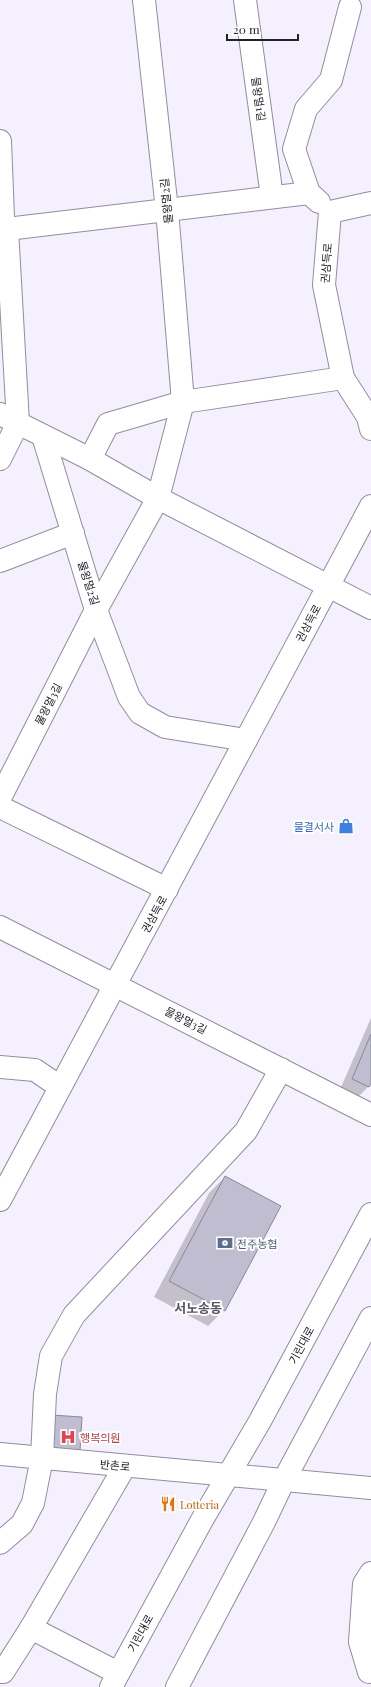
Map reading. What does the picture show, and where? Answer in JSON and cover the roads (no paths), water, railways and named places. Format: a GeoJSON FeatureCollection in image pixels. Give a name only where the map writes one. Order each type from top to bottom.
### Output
{"type":"FeatureCollection","features":[{"type":"Feature","properties":{"kind":"street","name":"물왕멀2길"},"geometry":{"type":"LineString","coordinates":[[96,610],[158,498],[183,402],[167,210],[144,0]]}},
{"type":"Feature","properties":{"kind":"street","name":"물왕멀1길"},"geometry":{"type":"LineString","coordinates":[[245,0],[272,197]]}},
{"type":"Feature","properties":{"kind":"street"},"geometry":{"type":"LineString","coordinates":[[350,7],[331,80],[306,109],[294,149],[309,193],[330,212],[371,203]]}},
{"type":"Feature","properties":{"kind":"street"},"geometry":{"type":"LineString","coordinates":[[0,141],[3,220],[6,436],[43,436],[90,459],[158,498],[371,608]]}},
{"type":"Feature","properties":{"kind":"street"},"geometry":{"type":"LineString","coordinates":[[3,220],[85,219],[309,193]]}},
{"type":"Feature","properties":{"kind":"street","name":"권삼득로"},"geometry":{"type":"LineString","coordinates":[[330,212],[324,285],[344,378],[368,417],[371,429]]}},
{"type":"Feature","properties":{"kind":"street"},"geometry":{"type":"LineString","coordinates":[[90,459],[108,424],[183,402],[344,378]]}},
{"type":"Feature","properties":{"kind":"street","name":"물왕멀2길"},"geometry":{"type":"LineString","coordinates":[[43,436],[96,610]]}},
{"type":"Feature","properties":{"kind":"street","name":"권삼득로"},"geometry":{"type":"LineString","coordinates":[[0,1200],[371,506]]}},
{"type":"Feature","properties":{"kind":"street"},"geometry":{"type":"LineString","coordinates":[[0,561],[73,533]]}},
{"type":"Feature","properties":{"kind":"street"},"geometry":{"type":"LineString","coordinates":[[96,610],[129,697],[140,713],[165,727],[246,740]]}},
{"type":"Feature","properties":{"kind":"street","name":"물왕멀3길"},"geometry":{"type":"LineString","coordinates":[[0,798],[96,610]]}},
{"type":"Feature","properties":{"kind":"street"},"geometry":{"type":"LineString","coordinates":[[0,807],[167,889]]}},
{"type":"Feature","properties":{"kind":"street","name":"물왕멀3길"},"geometry":{"type":"LineString","coordinates":[[0,927],[371,1115]]}},
{"type":"Feature","properties":{"kind":"street"},"geometry":{"type":"LineString","coordinates":[[0,1067],[36,1070],[60,1087]]}},
{"type":"Feature","properties":{"kind":"street"},"geometry":{"type":"LineString","coordinates":[[0,1543],[22,1524],[33,1503],[42,1458],[45,1394],[52,1356],[74,1314],[246,1130],[281,1069]]}},
{"type":"Feature","properties":{"kind":"street","name":"기린대로"},"geometry":{"type":"LineString","coordinates":[[114,1680],[260,1421],[371,1214]]}},
{"type":"Feature","properties":{"kind":"street"},"geometry":{"type":"LineString","coordinates":[[177,1687],[264,1522],[284,1480],[371,1318]]}},
{"type":"Feature","properties":{"kind":"street","name":"반촌로"},"geometry":{"type":"LineString","coordinates":[[0,1454],[229,1475]]}},
{"type":"Feature","properties":{"kind":"street"},"geometry":{"type":"LineString","coordinates":[[0,1672],[3,1672],[31,1628],[125,1466]]}},
{"type":"Feature","properties":{"kind":"street"},"geometry":{"type":"LineString","coordinates":[[229,1475],[371,1488]]}},
{"type":"Feature","properties":{"kind":"street"},"geometry":{"type":"LineString","coordinates":[[369,1672],[360,1642],[364,1584],[371,1573]]}},
{"type":"Feature","properties":{"kind":"street"},"geometry":{"type":"LineString","coordinates":[[31,1628],[114,1680]]}},
{"type":"Feature","properties":{"kind":"place","name":"물결서사"},"geometry":{"type":"Point","coordinates":[346,826]}},
{"type":"Feature","properties":{"kind":"place","name":"전주농협"},"geometry":{"type":"Point","coordinates":[225,1243]}},
{"type":"Feature","properties":{"kind":"place","name":"행복의원"},"geometry":{"type":"Point","coordinates":[68,1437]}},
{"type":"Feature","properties":{"kind":"place","name":"Lotteria"},"geometry":{"type":"Point","coordinates":[168,1504]}},
{"type":"Feature","properties":{"kind":"district","name":"서노송동"},"geometry":{"type":"Point","coordinates":[198,1307]}}]}
